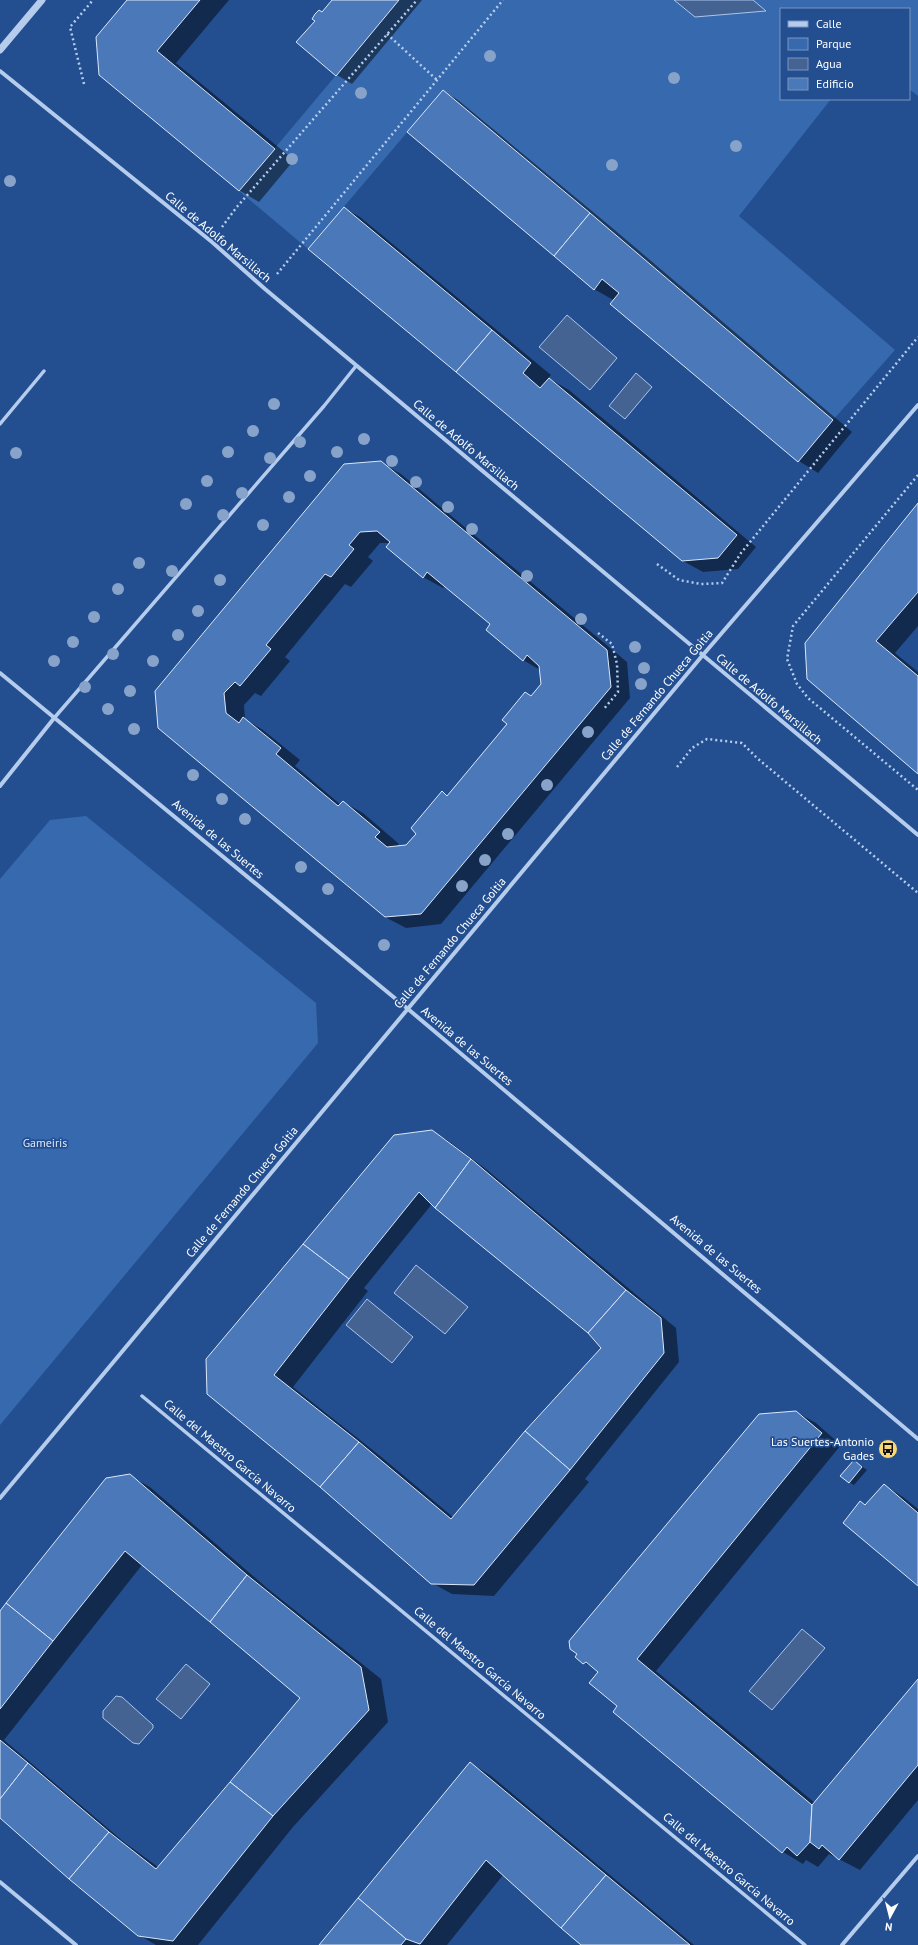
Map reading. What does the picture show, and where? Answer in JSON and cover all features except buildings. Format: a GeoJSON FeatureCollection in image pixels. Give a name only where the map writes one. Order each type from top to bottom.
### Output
{"type":"FeatureCollection","features":[{"type":"Feature","properties":{"kind":"street"},"geometry":{"type":"LineString","coordinates":[[0,50],[42,0]]}},
{"type":"Feature","properties":{"kind":"street","name":"Calle de Adolfo Marsillach"},"geometry":{"type":"LineString","coordinates":[[0,71],[212,242],[356,366],[918,835]]}},
{"type":"Feature","properties":{"kind":"street"},"geometry":{"type":"LineString","coordinates":[[0,786],[55,717],[319,412],[356,366]]}},
{"type":"Feature","properties":{"kind":"street"},"geometry":{"type":"LineString","coordinates":[[0,424],[44,371]]}},
{"type":"Feature","properties":{"kind":"street","name":"Calle de Fernando Chueca Goitia"},"geometry":{"type":"LineString","coordinates":[[0,1498],[702,656],[918,405]]}},
{"type":"Feature","properties":{"kind":"street","name":"Avenida de las Suertes"},"geometry":{"type":"LineString","coordinates":[[0,673],[408,1009],[918,1439]]}},
{"type":"Feature","properties":{"kind":"street","name":"Calle del Maestro García Navarro"},"geometry":{"type":"LineString","coordinates":[[142,1396],[804,1945]]}},
{"type":"Feature","properties":{"kind":"street"},"geometry":{"type":"LineString","coordinates":[[842,1945],[918,1856]]}},
{"type":"Feature","properties":{"kind":"street"},"geometry":{"type":"LineString","coordinates":[[0,1882],[76,1945]]}},
{"type":"Feature","properties":{"kind":"path"},"geometry":{"type":"LineString","coordinates":[[84,84],[70,27],[93,0]]}},
{"type":"Feature","properties":{"kind":"path"},"geometry":{"type":"LineString","coordinates":[[236,208],[417,0]]}},
{"type":"Feature","properties":{"kind":"path"},"geometry":{"type":"LineString","coordinates":[[292,257],[503,0]]}},
{"type":"Feature","properties":{"kind":"path"},"geometry":{"type":"LineString","coordinates":[[387,34],[437,80]]}},
{"type":"Feature","properties":{"kind":"path"},"geometry":{"type":"LineString","coordinates":[[658,564],[679,580],[702,584],[722,583],[741,553],[918,337]]}},
{"type":"Feature","properties":{"kind":"path"},"geometry":{"type":"LineString","coordinates":[[918,475],[793,626],[787,659],[797,684],[808,698],[918,790]]}},
{"type":"Feature","properties":{"kind":"path"},"geometry":{"type":"LineString","coordinates":[[598,632],[612,644],[617,664],[618,692],[603,710]]}},
{"type":"Feature","properties":{"kind":"path"},"geometry":{"type":"LineString","coordinates":[[677,767],[692,748],[707,739],[742,743],[757,758],[918,893]]}},
{"type":"Feature","properties":{"kind":"green space"},"geometry":{"type":"Polygon","coordinates":[[[399,0],[918,0],[918,96],[910,90],[910,8],[780,8],[780,100],[830,100],[739,216],[895,350],[833,420],[443,90],[308,249],[239,191],[399,0]]]}},
{"type":"Feature","properties":{"kind":"green space","name":"Gameiris"},"geometry":{"type":"Polygon","coordinates":[[[86,816],[316,1003],[318,1043],[0,1425],[0,879],[50,820],[86,816]]]}},
{"type":"Feature","properties":{"kind":"water"},"geometry":{"type":"Polygon","coordinates":[[[674,0],[753,0],[766,11],[695,17],[674,0]]]}},
{"type":"Feature","properties":{"kind":"water"},"geometry":{"type":"Polygon","coordinates":[[[567,315],[617,358],[590,390],[539,347],[567,315]]]}},
{"type":"Feature","properties":{"kind":"water"},"geometry":{"type":"Polygon","coordinates":[[[636,373],[652,387],[625,419],[609,406],[636,373]]]}},
{"type":"Feature","properties":{"kind":"water"},"geometry":{"type":"Polygon","coordinates":[[[416,1265],[468,1307],[445,1334],[394,1293],[416,1265]]]}},
{"type":"Feature","properties":{"kind":"water"},"geometry":{"type":"Polygon","coordinates":[[[367,1299],[413,1337],[392,1363],[346,1325],[367,1299]]]}},
{"type":"Feature","properties":{"kind":"water"},"geometry":{"type":"Polygon","coordinates":[[[802,1629],[825,1648],[772,1710],[749,1691],[802,1629]]]}},
{"type":"Feature","properties":{"kind":"water"},"geometry":{"type":"Polygon","coordinates":[[[186,1664],[210,1684],[181,1719],[156,1699],[186,1664]]]}},
{"type":"Feature","properties":{"kind":"water"},"geometry":{"type":"Polygon","coordinates":[[[116,1696],[122,1697],[153,1725],[153,1728],[139,1744],[133,1743],[103,1718],[103,1711],[116,1696]]]}},
{"type":"Feature","properties":{"kind":"place","name":"Las Suertes-Antonio Gades"},"geometry":{"type":"Point","coordinates":[888,1449]}}]}
